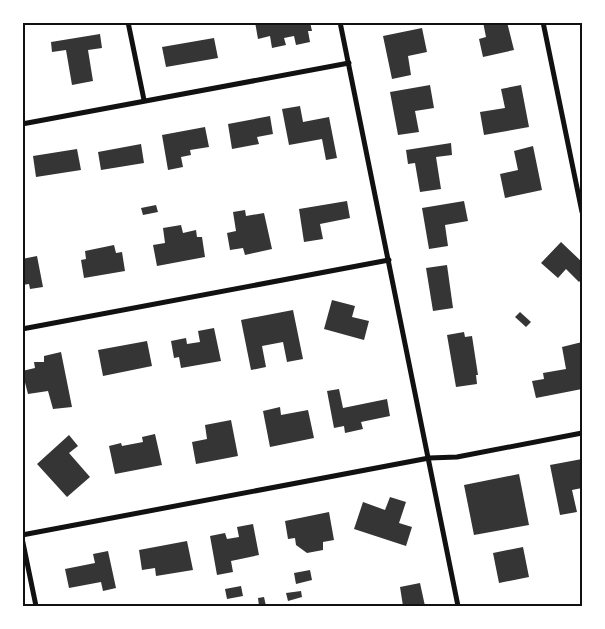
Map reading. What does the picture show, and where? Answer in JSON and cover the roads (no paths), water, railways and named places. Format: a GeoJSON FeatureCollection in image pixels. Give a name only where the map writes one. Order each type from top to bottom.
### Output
{"type":"FeatureCollection","features":[{"type":"Feature","properties":{"kind":"street"},"geometry":{"type":"LineString","coordinates":[[128,22],[144,100]]}},
{"type":"Feature","properties":{"kind":"street"},"geometry":{"type":"LineString","coordinates":[[340,22],[458,606]]}},
{"type":"Feature","properties":{"kind":"street"},"geometry":{"type":"LineString","coordinates":[[543,22],[582,212]]}},
{"type":"Feature","properties":{"kind":"street"},"geometry":{"type":"LineString","coordinates":[[22,124],[349,63]]}},
{"type":"Feature","properties":{"kind":"street"},"geometry":{"type":"LineString","coordinates":[[22,329],[388,260]]}},
{"type":"Feature","properties":{"kind":"street"},"geometry":{"type":"LineString","coordinates":[[36,606],[22,537],[429,458],[457,457],[582,433]]}}]}
